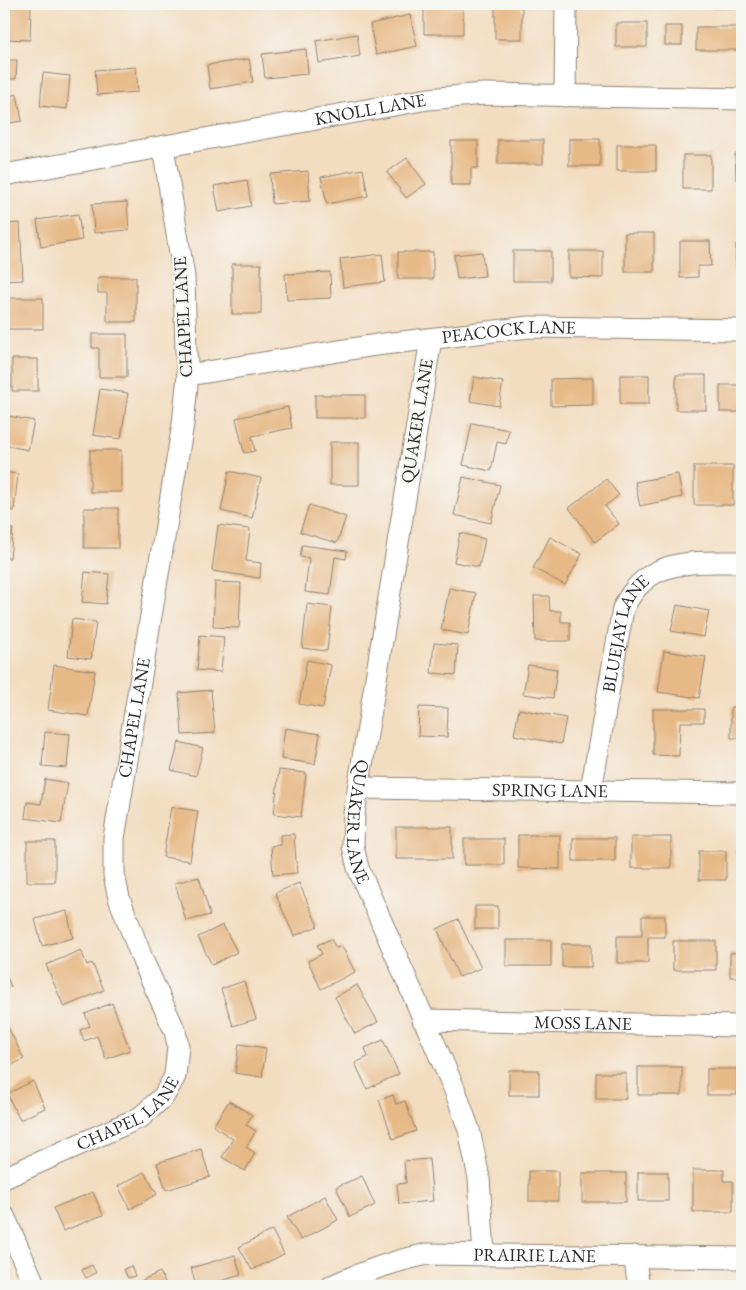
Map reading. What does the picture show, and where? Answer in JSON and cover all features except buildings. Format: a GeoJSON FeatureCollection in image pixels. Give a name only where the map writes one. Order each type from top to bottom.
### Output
{"type":"FeatureCollection","features":[{"type":"Feature","properties":{"kind":"street"},"geometry":{"type":"LineString","coordinates":[[565,96],[566,4]]}},
{"type":"Feature","properties":{"kind":"street","name":"KNOLL LANE"},"geometry":{"type":"LineString","coordinates":[[4,175],[428,99],[484,94],[742,98]]}},
{"type":"Feature","properties":{"kind":"street","name":"CHAPEL LANE"},"geometry":{"type":"LineString","coordinates":[[4,1178],[140,1116],[164,1096],[175,1076],[178,1046],[175,1031],[143,961],[119,898],[114,875],[114,838],[183,424],[188,375],[184,277],[163,147]]}},
{"type":"Feature","properties":{"kind":"street","name":"PEACOCK LANE"},"geometry":{"type":"LineString","coordinates":[[188,375],[376,345],[529,327],[742,330]]}},
{"type":"Feature","properties":{"kind":"street","name":"QUAKER LANE"},"geometry":{"type":"LineString","coordinates":[[431,339],[359,788],[353,846],[358,868],[456,1092],[469,1130],[479,1178],[484,1255]]}},
{"type":"Feature","properties":{"kind":"street","name":"BLUEJAY LANE"},"geometry":{"type":"LineString","coordinates":[[591,790],[623,609],[629,595],[641,581],[673,565],[690,562],[742,562]]}},
{"type":"Feature","properties":{"kind":"street","name":"SPRING LANE"},"geometry":{"type":"LineString","coordinates":[[359,788],[742,793]]}},
{"type":"Feature","properties":{"kind":"street","name":"MOSS LANE"},"geometry":{"type":"LineString","coordinates":[[423,1020],[742,1026]]}},
{"type":"Feature","properties":{"kind":"street"},"geometry":{"type":"LineString","coordinates":[[4,1216],[35,1286]]}},
{"type":"Feature","properties":{"kind":"street","name":"PRAIRIE LANE"},"geometry":{"type":"LineString","coordinates":[[332,1286],[353,1276],[401,1259],[427,1254],[742,1258]]}},
{"type":"Feature","properties":{"kind":"street"},"geometry":{"type":"LineString","coordinates":[[634,1256],[638,1286]]}}]}
